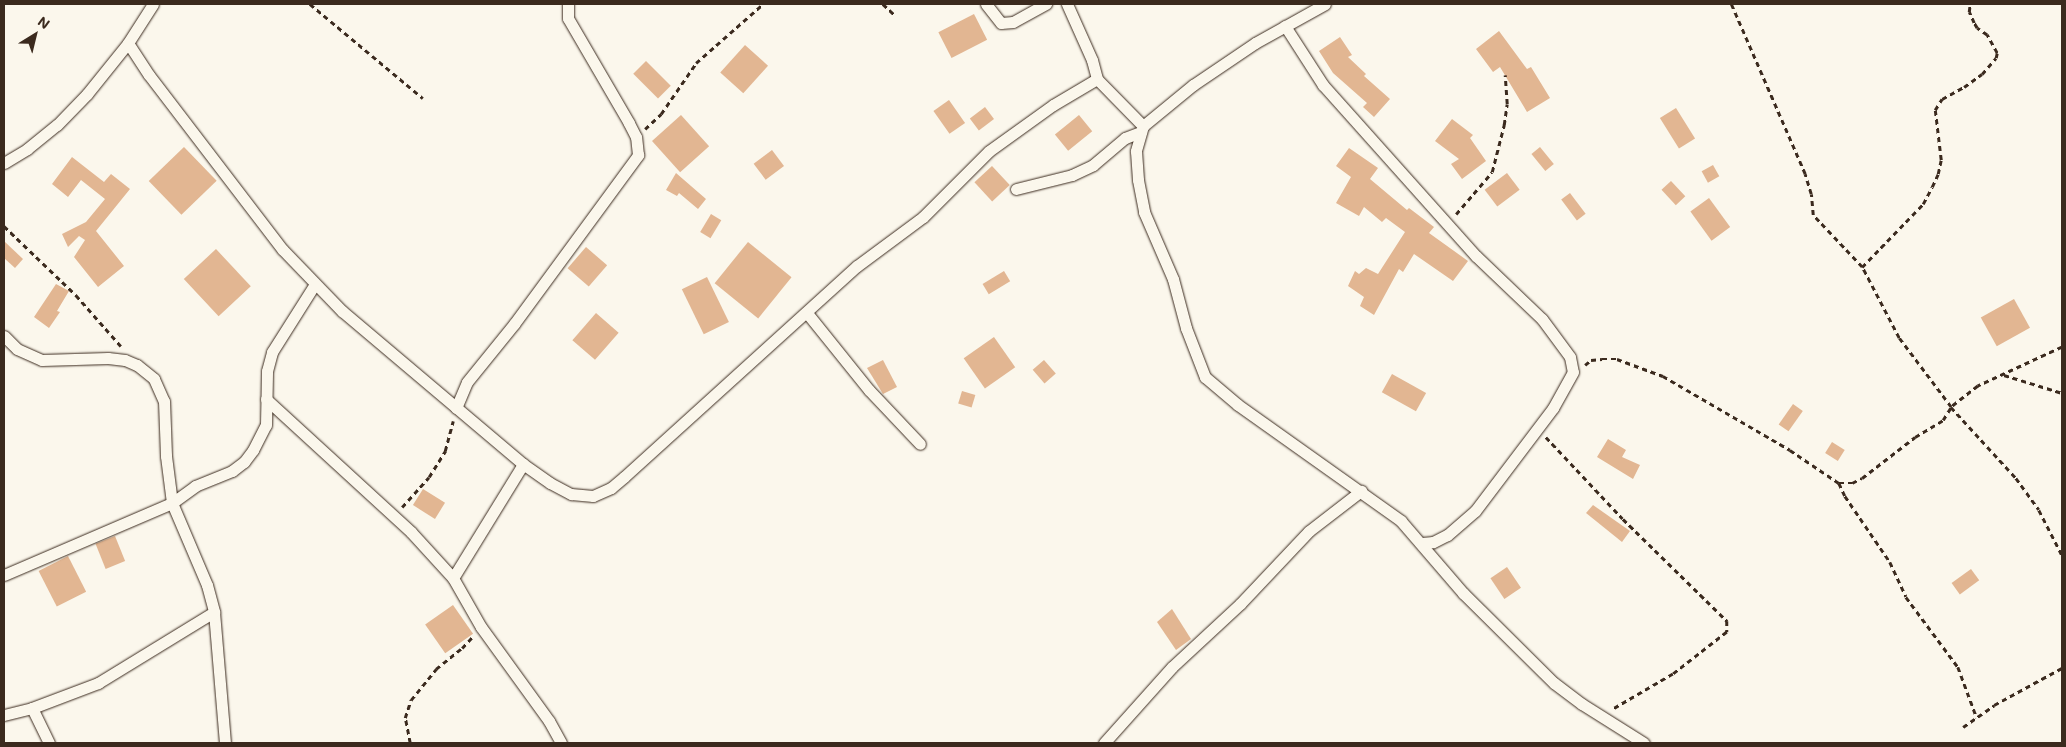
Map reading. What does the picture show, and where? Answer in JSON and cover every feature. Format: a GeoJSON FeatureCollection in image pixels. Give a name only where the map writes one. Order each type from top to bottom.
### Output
{"type":"FeatureCollection","features":[{"type":"Feature","properties":{"kind":"street"},"geometry":{"type":"LineString","coordinates":[[4,163],[27,149],[57,125],[87,94],[128,43],[153,4]]}},
{"type":"Feature","properties":{"kind":"street"},"geometry":{"type":"LineString","coordinates":[[456,408],[467,382],[514,324],[638,155],[636,137],[568,18],[568,4]]}},
{"type":"Feature","properties":{"kind":"street"},"geometry":{"type":"LineString","coordinates":[[986,4],[1001,23],[1014,22],[1046,4]]}},
{"type":"Feature","properties":{"kind":"street"},"geometry":{"type":"LineString","coordinates":[[1067,4],[1092,60],[1097,80],[1142,129]]}},
{"type":"Feature","properties":{"kind":"street"},"geometry":{"type":"LineString","coordinates":[[1016,189],[1072,175],[1093,165],[1125,138],[1142,129],[1193,84],[1285,26],[1325,4]]}},
{"type":"Feature","properties":{"kind":"street"},"geometry":{"type":"LineString","coordinates":[[1285,26],[1323,85],[1448,222],[1476,256],[1542,319],[1566,350],[1573,372],[1538,430],[1475,511],[1447,535],[1433,542],[1422,543]]}},
{"type":"Feature","properties":{"kind":"street"},"geometry":{"type":"LineString","coordinates":[[128,43],[149,75],[283,250],[342,311],[523,464],[550,483],[571,494],[593,496],[610,488],[877,250],[923,216],[989,151],[1053,104],[1097,80]]}},
{"type":"Feature","properties":{"kind":"street"},"geometry":{"type":"LineString","coordinates":[[1142,129],[1136,151],[1138,180],[1144,212],[1172,279],[1186,328],[1205,377],[1238,405],[1401,521],[1422,543],[1435,562],[1510,642],[1554,682],[1601,716],[1644,743]]}},
{"type":"Feature","properties":{"kind":"street"},"geometry":{"type":"LineString","coordinates":[[4,575],[172,503],[195,486],[232,471],[244,462],[257,444],[266,425],[267,371],[272,352],[315,284]]}},
{"type":"Feature","properties":{"kind":"street"},"geometry":{"type":"LineString","coordinates":[[807,313],[869,390],[920,444]]}},
{"type":"Feature","properties":{"kind":"street"},"geometry":{"type":"LineString","coordinates":[[4,336],[17,349],[42,360],[108,358],[125,360],[137,365],[154,379],[164,401],[166,456],[172,503],[207,585],[214,612],[225,743]]}},
{"type":"Feature","properties":{"kind":"street"},"geometry":{"type":"LineString","coordinates":[[266,399],[394,516],[453,578],[481,626],[549,720],[561,743]]}},
{"type":"Feature","properties":{"kind":"street"},"geometry":{"type":"LineString","coordinates":[[453,578],[523,464]]}},
{"type":"Feature","properties":{"kind":"street"},"geometry":{"type":"LineString","coordinates":[[1104,743],[1172,667],[1240,604],[1309,531],[1361,491]]}},
{"type":"Feature","properties":{"kind":"street"},"geometry":{"type":"LineString","coordinates":[[4,715],[32,708],[98,683],[214,612]]}},
{"type":"Feature","properties":{"kind":"street"},"geometry":{"type":"LineString","coordinates":[[32,708],[49,743]]}},
{"type":"Feature","properties":{"kind":"path"},"geometry":{"type":"LineString","coordinates":[[310,4],[423,98]]}},
{"type":"Feature","properties":{"kind":"path"},"geometry":{"type":"LineString","coordinates":[[636,137],[661,114],[696,63],[763,4]]}},
{"type":"Feature","properties":{"kind":"path"},"geometry":{"type":"LineString","coordinates":[[882,4],[895,15]]}},
{"type":"Feature","properties":{"kind":"path"},"geometry":{"type":"LineString","coordinates":[[1732,4],[1805,174],[1811,194],[1813,215],[1862,267],[1899,338],[1950,407],[2016,478],[2038,510],[2062,555]]}},
{"type":"Feature","properties":{"kind":"path"},"geometry":{"type":"LineString","coordinates":[[1862,267],[1923,204],[1932,187],[1938,174],[1941,160],[1935,110],[1942,99],[1982,74],[1996,58],[1997,53],[1987,36],[1974,23],[1970,12],[1970,4]]}},
{"type":"Feature","properties":{"kind":"path"},"geometry":{"type":"LineString","coordinates":[[1448,222],[1492,172],[1504,125],[1507,104],[1505,75]]}},
{"type":"Feature","properties":{"kind":"path"},"geometry":{"type":"LineString","coordinates":[[4,226],[76,294],[137,365]]}},
{"type":"Feature","properties":{"kind":"path"},"geometry":{"type":"LineString","coordinates":[[1839,483],[1852,483],[1862,478],[1915,437],[1943,420],[1950,407],[1978,386],[2062,347]]}},
{"type":"Feature","properties":{"kind":"path"},"geometry":{"type":"LineString","coordinates":[[1573,372],[1591,360],[1602,358],[1617,359],[1663,376],[1790,450],[1839,483],[1845,496],[1890,562],[1906,597],[1958,667],[1977,718]]}},
{"type":"Feature","properties":{"kind":"path"},"geometry":{"type":"LineString","coordinates":[[2003,375],[2062,393]]}},
{"type":"Feature","properties":{"kind":"path"},"geometry":{"type":"LineString","coordinates":[[394,516],[429,477],[444,451],[456,408]]}},
{"type":"Feature","properties":{"kind":"path"},"geometry":{"type":"LineString","coordinates":[[1538,430],[1560,449],[1623,519],[1727,621],[1727,632],[1672,674],[1601,716]]}},
{"type":"Feature","properties":{"kind":"path"},"geometry":{"type":"LineString","coordinates":[[410,743],[405,718],[412,700],[436,670],[462,648],[481,626]]}},
{"type":"Feature","properties":{"kind":"path"},"geometry":{"type":"LineString","coordinates":[[1963,727],[1994,705],[2062,668]]}},
{"type":"Feature","properties":{"kind":"building"},"geometry":{"type":"Polygon","coordinates":[[[974,14],[987,40],[952,58],[938,32],[974,14]]]}},
{"type":"Feature","properties":{"kind":"building"},"geometry":{"type":"Polygon","coordinates":[[[1499,31],[1527,69],[1531,67],[1550,98],[1527,112],[1500,67],[1493,72],[1476,49],[1499,31]]]}},
{"type":"Feature","properties":{"kind":"building"},"geometry":{"type":"Polygon","coordinates":[[[1340,37],[1352,55],[1348,57],[1366,74],[1364,76],[1390,99],[1374,117],[1363,107],[1367,103],[1333,73],[1319,51],[1340,37]]]}},
{"type":"Feature","properties":{"kind":"building"},"geometry":{"type":"Polygon","coordinates":[[[745,45],[768,66],[743,93],[720,72],[745,45]]]}},
{"type":"Feature","properties":{"kind":"building"},"geometry":{"type":"Polygon","coordinates":[[[646,61],[671,86],[658,98],[633,74],[646,61]]]}},
{"type":"Feature","properties":{"kind":"building"},"geometry":{"type":"Polygon","coordinates":[[[949,100],[965,123],[949,134],[933,111],[949,100]]]}},
{"type":"Feature","properties":{"kind":"building"},"geometry":{"type":"Polygon","coordinates":[[[985,107],[994,119],[979,130],[970,118],[985,107]]]}},
{"type":"Feature","properties":{"kind":"building"},"geometry":{"type":"Polygon","coordinates":[[[1676,108],[1695,139],[1679,149],[1660,118],[1676,108]]]}},
{"type":"Feature","properties":{"kind":"building"},"geometry":{"type":"Polygon","coordinates":[[[681,115],[709,146],[680,172],[652,141],[681,115]]]}},
{"type":"Feature","properties":{"kind":"building"},"geometry":{"type":"Polygon","coordinates":[[[1079,115],[1092,131],[1068,151],[1055,135],[1079,115]]]}},
{"type":"Feature","properties":{"kind":"building"},"geometry":{"type":"Polygon","coordinates":[[[1452,119],[1473,135],[1470,138],[1486,161],[1462,179],[1451,164],[1459,159],[1435,141],[1452,119]]]}},
{"type":"Feature","properties":{"kind":"building"},"geometry":{"type":"Polygon","coordinates":[[[184,147],[217,181],[181,215],[149,181],[184,147]]]}},
{"type":"Feature","properties":{"kind":"building"},"geometry":{"type":"Polygon","coordinates":[[[1540,147],[1554,164],[1545,171],[1531,154],[1540,147]]]}},
{"type":"Feature","properties":{"kind":"building"},"geometry":{"type":"Polygon","coordinates":[[[1349,148],[1378,168],[1370,179],[1407,210],[1409,208],[1434,227],[1429,233],[1468,261],[1453,281],[1414,254],[1403,272],[1399,269],[1374,315],[1360,306],[1364,297],[1348,286],[1355,271],[1359,274],[1366,268],[1378,274],[1405,232],[1386,218],[1382,222],[1364,207],[1359,216],[1336,203],[1351,177],[1336,166],[1349,148]]]}},
{"type":"Feature","properties":{"kind":"building"},"geometry":{"type":"Polygon","coordinates":[[[772,150],[784,166],[766,180],[754,164],[772,150]]]}},
{"type":"Feature","properties":{"kind":"building"},"geometry":{"type":"Polygon","coordinates":[[[72,157],[104,182],[111,174],[130,189],[96,231],[124,266],[98,287],[74,257],[85,240],[79,236],[68,247],[62,234],[86,222],[105,199],[81,180],[68,197],[52,184],[72,157]]]}},
{"type":"Feature","properties":{"kind":"building"},"geometry":{"type":"Polygon","coordinates":[[[1713,165],[1719,176],[1708,183],[1702,171],[1713,165]]]}},
{"type":"Feature","properties":{"kind":"building"},"geometry":{"type":"Polygon","coordinates":[[[992,166],[1010,185],[992,201],[974,182],[992,166]]]}},
{"type":"Feature","properties":{"kind":"building"},"geometry":{"type":"Polygon","coordinates":[[[676,173],[706,199],[698,209],[679,193],[677,196],[666,190],[676,173]]]}},
{"type":"Feature","properties":{"kind":"building"},"geometry":{"type":"Polygon","coordinates":[[[1507,173],[1520,190],[1497,207],[1485,190],[1507,173]]]}},
{"type":"Feature","properties":{"kind":"building"},"geometry":{"type":"Polygon","coordinates":[[[1671,181],[1685,196],[1676,205],[1661,190],[1671,181]]]}},
{"type":"Feature","properties":{"kind":"building"},"geometry":{"type":"Polygon","coordinates":[[[1570,193],[1586,214],[1577,220],[1561,200],[1570,193]]]}},
{"type":"Feature","properties":{"kind":"building"},"geometry":{"type":"Polygon","coordinates":[[[1709,198],[1730,227],[1712,241],[1690,212],[1709,198]]]}},
{"type":"Feature","properties":{"kind":"building"},"geometry":{"type":"Polygon","coordinates":[[[711,214],[721,220],[710,238],[700,232],[711,214]]]}},
{"type":"Feature","properties":{"kind":"building"},"geometry":{"type":"Polygon","coordinates":[[[4,241],[23,259],[15,268],[4,258],[4,241]]]}},
{"type":"Feature","properties":{"kind":"building"},"geometry":{"type":"Polygon","coordinates":[[[748,242],[792,277],[758,318],[715,283],[748,242]]]}},
{"type":"Feature","properties":{"kind":"building"},"geometry":{"type":"Polygon","coordinates":[[[586,247],[607,265],[589,287],[568,268],[586,247]]]}},
{"type":"Feature","properties":{"kind":"building"},"geometry":{"type":"Polygon","coordinates":[[[216,249],[251,286],[219,316],[184,279],[216,249]]]}},
{"type":"Feature","properties":{"kind":"building"},"geometry":{"type":"Polygon","coordinates":[[[1004,271],[1010,281],[989,294],[983,284],[1004,271]]]}},
{"type":"Feature","properties":{"kind":"building"},"geometry":{"type":"Polygon","coordinates":[[[707,277],[729,322],[704,334],[682,289],[707,277]]]}},
{"type":"Feature","properties":{"kind":"building"},"geometry":{"type":"Polygon","coordinates":[[[56,284],[69,291],[57,311],[60,312],[49,328],[34,317],[56,284]]]}},
{"type":"Feature","properties":{"kind":"building"},"geometry":{"type":"Polygon","coordinates":[[[2014,299],[2030,328],[1997,346],[1981,317],[2014,299]]]}},
{"type":"Feature","properties":{"kind":"building"},"geometry":{"type":"Polygon","coordinates":[[[596,313],[619,333],[595,360],[572,340],[596,313]]]}},
{"type":"Feature","properties":{"kind":"building"},"geometry":{"type":"Polygon","coordinates":[[[994,337],[1015,367],[985,389],[964,358],[994,337]]]}},
{"type":"Feature","properties":{"kind":"building"},"geometry":{"type":"Polygon","coordinates":[[[883,360],[897,387],[883,394],[867,368],[883,360]]]}},
{"type":"Feature","properties":{"kind":"building"},"geometry":{"type":"Polygon","coordinates":[[[1044,360],[1056,374],[1044,383],[1033,370],[1044,360]]]}},
{"type":"Feature","properties":{"kind":"building"},"geometry":{"type":"Polygon","coordinates":[[[1392,374],[1426,393],[1416,411],[1382,392],[1392,374]]]}},
{"type":"Feature","properties":{"kind":"building"},"geometry":{"type":"Polygon","coordinates":[[[962,391],[975,395],[972,408],[958,403],[962,391]]]}},
{"type":"Feature","properties":{"kind":"building"},"geometry":{"type":"Polygon","coordinates":[[[1793,404],[1803,411],[1788,431],[1779,424],[1793,404]]]}},
{"type":"Feature","properties":{"kind":"building"},"geometry":{"type":"Polygon","coordinates":[[[1608,439],[1626,450],[1622,457],[1640,465],[1633,479],[1597,457],[1608,439]]]}},
{"type":"Feature","properties":{"kind":"building"},"geometry":{"type":"Polygon","coordinates":[[[1832,442],[1845,450],[1838,461],[1825,453],[1832,442]]]}},
{"type":"Feature","properties":{"kind":"building"},"geometry":{"type":"Polygon","coordinates":[[[423,489],[445,503],[435,519],[413,505],[423,489]]]}},
{"type":"Feature","properties":{"kind":"building"},"geometry":{"type":"Polygon","coordinates":[[[1593,505],[1630,531],[1622,542],[1586,513],[1593,505]]]}},
{"type":"Feature","properties":{"kind":"building"},"geometry":{"type":"Polygon","coordinates":[[[115,536],[125,561],[106,569],[96,544],[115,536]]]}},
{"type":"Feature","properties":{"kind":"building"},"geometry":{"type":"Polygon","coordinates":[[[68,556],[86,592],[57,607],[39,571],[68,556]]]}},
{"type":"Feature","properties":{"kind":"building"},"geometry":{"type":"Polygon","coordinates":[[[1507,567],[1521,588],[1504,599],[1490,578],[1507,567]]]}},
{"type":"Feature","properties":{"kind":"building"},"geometry":{"type":"Polygon","coordinates":[[[1971,569],[1979,580],[1960,594],[1952,583],[1971,569]]]}},
{"type":"Feature","properties":{"kind":"building"},"geometry":{"type":"Polygon","coordinates":[[[453,605],[473,634],[445,653],[425,625],[453,605]]]}},
{"type":"Feature","properties":{"kind":"building"},"geometry":{"type":"Polygon","coordinates":[[[1172,609],[1191,639],[1176,650],[1157,622],[1172,609]]]}}]}
